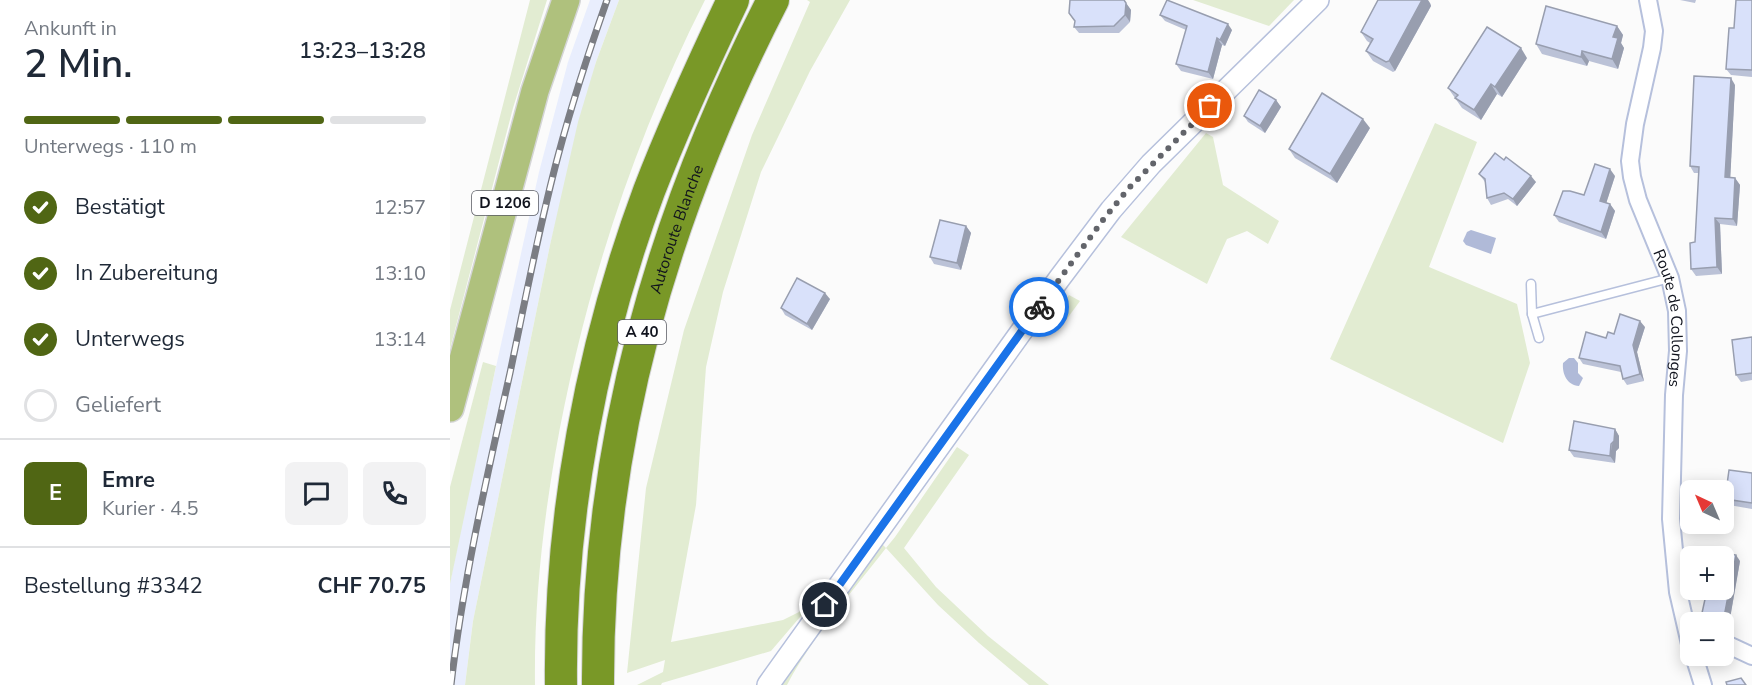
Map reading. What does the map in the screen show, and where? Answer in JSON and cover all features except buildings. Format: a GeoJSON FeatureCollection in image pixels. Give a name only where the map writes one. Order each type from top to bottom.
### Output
{"type":"FeatureCollection","features":[{"type":"Feature","properties":{"kind":"highway","name":"A 40"},"geometry":{"type":"LineString","coordinates":[[561,685],[565,588],[572,511],[598,364],[624,265],[649,193],[695,79],[733,0]]}},
{"type":"Feature","properties":{"kind":"highway","name":"Autoroute Blanche"},"geometry":{"type":"LineString","coordinates":[[598,685],[599,623],[608,511],[621,426],[637,352],[655,286],[687,193],[729,91],[773,0]]}},
{"type":"Feature","properties":{"kind":"main road","name":"D 1206"},"geometry":{"type":"LineString","coordinates":[[450,408],[535,91],[566,0]]}},
{"type":"Feature","properties":{"kind":"street"},"geometry":{"type":"LineString","coordinates":[[768,685],[1111,210],[1151,165],[1318,0]]}},
{"type":"Feature","properties":{"kind":"street","name":"Route de Collonges"},"geometry":{"type":"LineString","coordinates":[[1648,0],[1654,31],[1635,124],[1630,161],[1638,200],[1670,278],[1678,328],[1671,519],[1678,592],[1684,612]]}},
{"type":"Feature","properties":{"kind":"street"},"geometry":{"type":"LineString","coordinates":[[1734,648],[1752,656]]}},
{"type":"Feature","properties":{"kind":"street"},"geometry":{"type":"LineString","coordinates":[[1697,666],[1703,685]]}},
{"type":"Feature","properties":{"kind":"lane"},"geometry":{"type":"LineString","coordinates":[[1532,314],[1670,278]]}},
{"type":"Feature","properties":{"kind":"lane"},"geometry":{"type":"LineString","coordinates":[[1531,284],[1532,314],[1539,338]]}},
{"type":"Feature","properties":{"kind":"shaded area"},"geometry":{"type":"Polygon","coordinates":[[[590,0],[619,0],[596,62],[550,245],[473,621],[465,685],[450,685],[450,584],[460,530],[539,172],[568,62],[590,0]]]}},
{"type":"Feature","properties":{"kind":"green space"},"geometry":{"type":"Polygon","coordinates":[[[530,0],[547,0],[513,108],[450,349],[450,310],[530,0]]]}},
{"type":"Feature","properties":{"kind":"green space"},"geometry":{"type":"Polygon","coordinates":[[[619,0],[705,0],[679,54],[633,166],[613,222],[580,338],[566,396],[546,512],[537,598],[535,685],[465,685],[473,621],[550,245],[578,122],[596,62],[619,0]]]}},
{"type":"Feature","properties":{"kind":"green space"},"geometry":{"type":"Polygon","coordinates":[[[807,0],[850,0],[810,71],[761,172],[723,292],[706,367],[696,505],[671,642],[783,620],[799,612],[818,596],[771,651],[661,685],[637,685],[663,672],[665,660],[627,673],[646,488],[684,330],[752,135],[810,2],[807,0]]]}},
{"type":"Feature","properties":{"kind":"green space"},"geometry":{"type":"Polygon","coordinates":[[[1193,0],[1294,0],[1269,26],[1193,0]]]}},
{"type":"Feature","properties":{"kind":"green space"},"geometry":{"type":"Polygon","coordinates":[[[1435,123],[1477,142],[1429,267],[1517,304],[1530,363],[1503,443],[1330,359],[1435,123]]]}},
{"type":"Feature","properties":{"kind":"green space"},"geometry":{"type":"Polygon","coordinates":[[[1206,133],[1213,137],[1223,185],[1279,221],[1268,244],[1247,231],[1227,239],[1207,284],[1121,237],[1206,133]]]}},
{"type":"Feature","properties":{"kind":"green space"},"geometry":{"type":"Polygon","coordinates":[[[1069,295],[1080,301],[1058,331],[1049,323],[1069,295]]]}},
{"type":"Feature","properties":{"kind":"green space"},"geometry":{"type":"Polygon","coordinates":[[[483,362],[496,366],[450,584],[450,487],[483,362]]]}},
{"type":"Feature","properties":{"kind":"green space"},"geometry":{"type":"Polygon","coordinates":[[[957,447],[969,455],[904,548],[936,587],[988,636],[1049,685],[1029,685],[979,643],[938,605],[886,548],[957,447]]]}},
{"type":"Feature","properties":{"kind":"green space"},"geometry":{"type":"Polygon","coordinates":[[[882,544],[886,548],[821,632],[787,685],[782,685],[820,627],[882,544]]]}},
{"type":"Feature","properties":{"kind":"water"},"geometry":{"type":"Polygon","coordinates":[[[1471,230],[1496,238],[1491,254],[1466,245],[1463,241],[1467,232],[1471,230]]]}},
{"type":"Feature","properties":{"kind":"water"},"geometry":{"type":"Polygon","coordinates":[[[1569,358],[1574,358],[1578,363],[1578,373],[1583,378],[1579,386],[1571,384],[1564,375],[1563,363],[1569,358]]]}},
{"type":"Feature","properties":{"kind":"railway"},"geometry":{"type":"LineString","coordinates":[[451,685],[476,528],[545,210],[569,116],[607,0]]}},
{"type":"Feature","properties":{"kind":"way so far"},"geometry":{"type":"LineString","coordinates":[[1039,307],[1129,188],[1210,106]]}},
{"type":"Feature","properties":{"kind":"route"},"geometry":{"type":"LineString","coordinates":[[825,605],[1039,307]]}}]}
